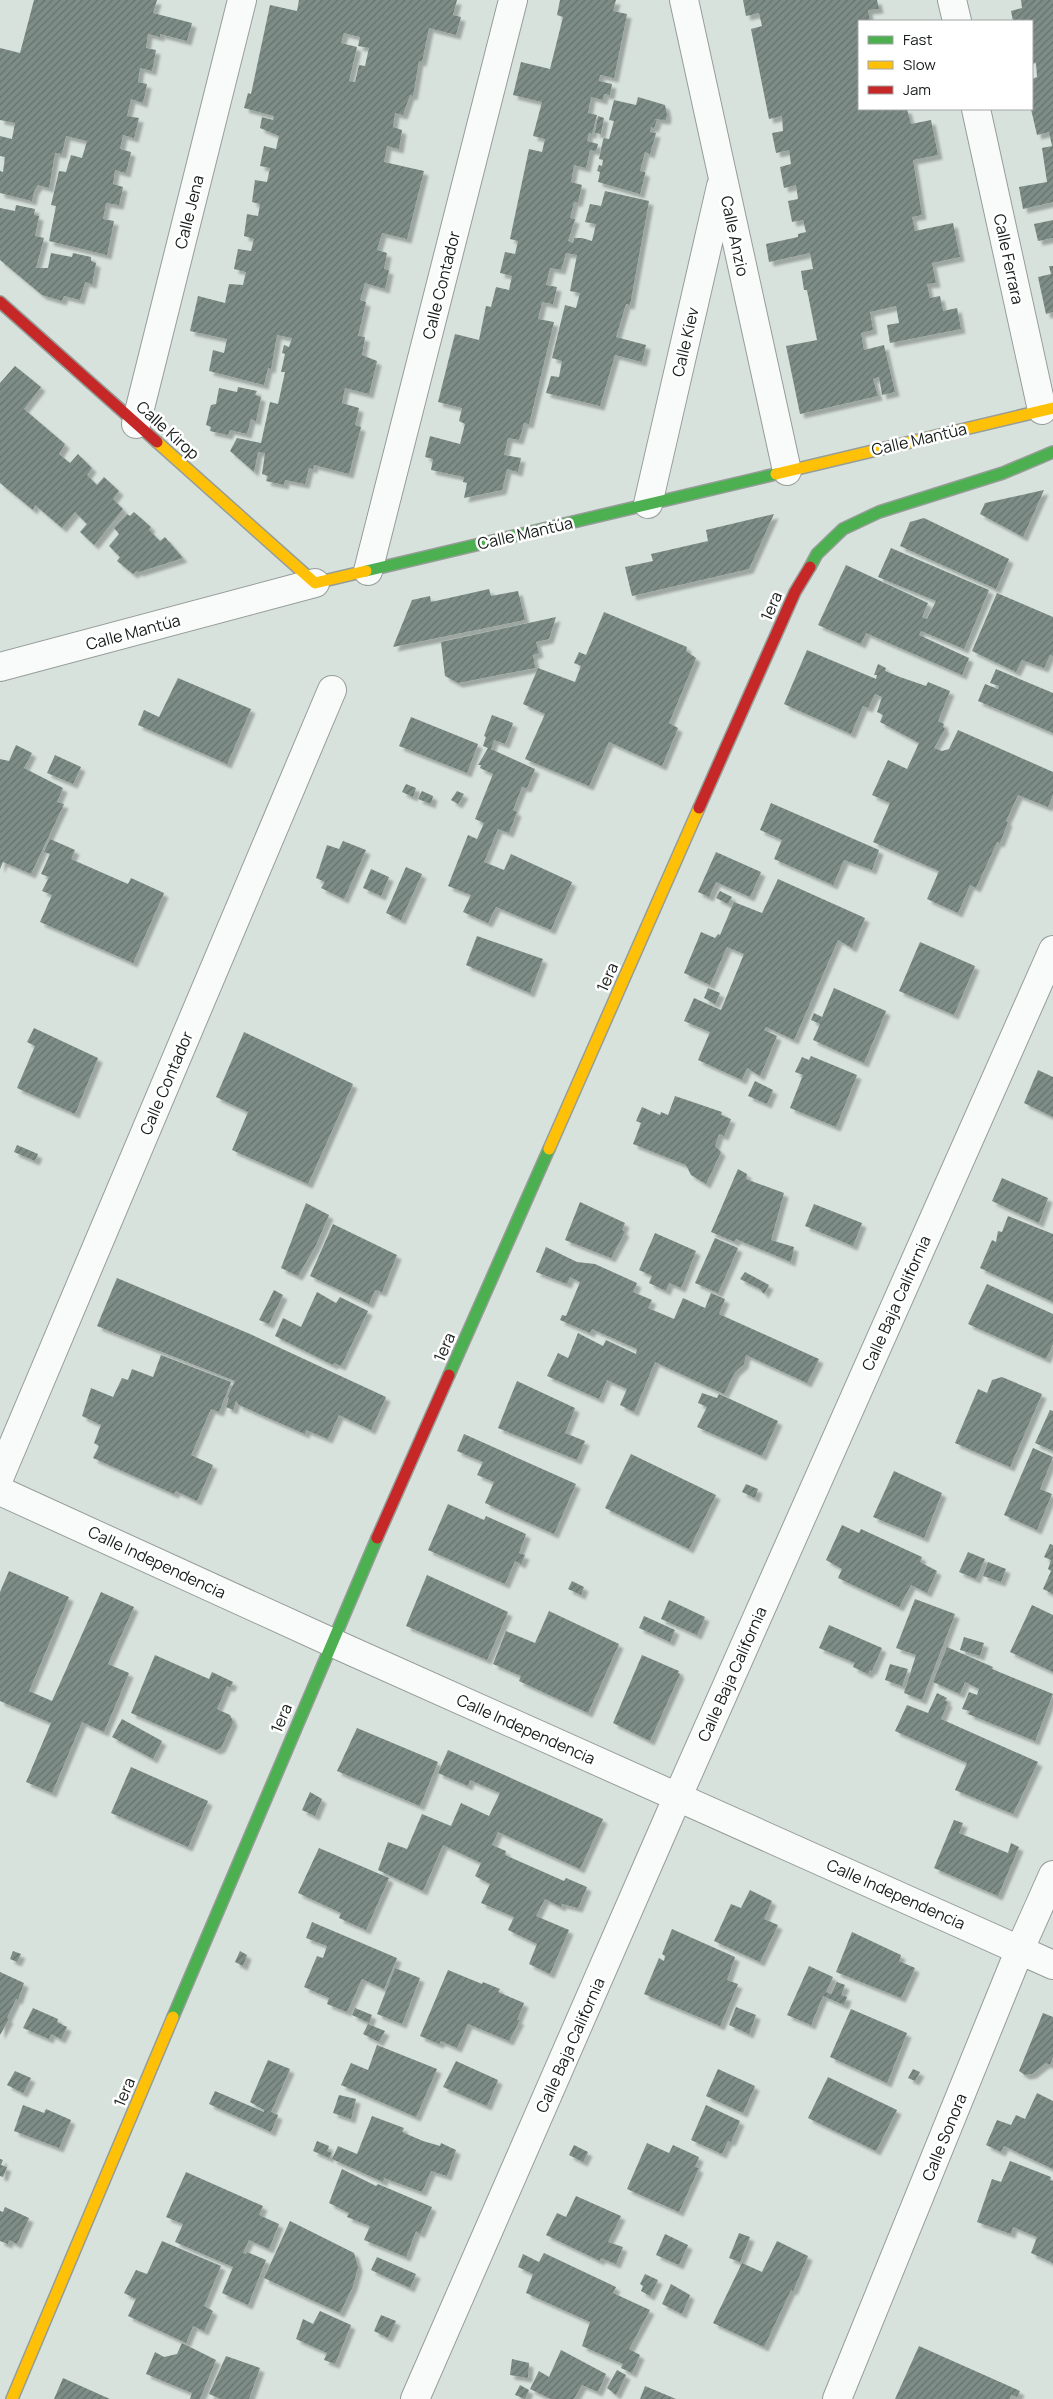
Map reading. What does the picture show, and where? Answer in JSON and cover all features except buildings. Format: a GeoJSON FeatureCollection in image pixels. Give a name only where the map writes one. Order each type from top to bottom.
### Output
{"type":"FeatureCollection","features":[{"type":"Feature","properties":{"kind":"street","name":"Calle Jena"},"geometry":{"type":"LineString","coordinates":[[136,424],[242,0]]}},
{"type":"Feature","properties":{"kind":"street","name":"Calle Contador"},"geometry":{"type":"LineString","coordinates":[[368,571],[513,0]]}},
{"type":"Feature","properties":{"kind":"street","name":"Calle Anzio"},"geometry":{"type":"LineString","coordinates":[[684,0],[787,471]]}},
{"type":"Feature","properties":{"kind":"street"},"geometry":{"type":"LineString","coordinates":[[952,0],[957,20]]}},
{"type":"Feature","properties":{"kind":"street","name":"Calle Ferrara"},"geometry":{"type":"LineString","coordinates":[[976,110],[1048,409]]}},
{"type":"Feature","properties":{"kind":"street","name":"Calle Kiev"},"geometry":{"type":"LineString","coordinates":[[648,504],[723,180]]}},
{"type":"Feature","properties":{"kind":"street","name":"Calle Kirop"},"geometry":{"type":"LineString","coordinates":[[0,302],[315,583]]}},
{"type":"Feature","properties":{"kind":"street","name":"Calle Mantúa"},"geometry":{"type":"LineString","coordinates":[[0,667],[315,583],[1048,409]]}},
{"type":"Feature","properties":{"kind":"street","name":"1era"},"geometry":{"type":"LineString","coordinates":[[12,2399],[331,1642],[791,602],[817,554],[843,529],[879,512],[1003,473],[1053,452]]}},
{"type":"Feature","properties":{"kind":"street","name":"Calle Contador"},"geometry":{"type":"LineString","coordinates":[[0,1476],[332,690]]}},
{"type":"Feature","properties":{"kind":"street","name":"Calle Baja California"},"geometry":{"type":"LineString","coordinates":[[415,2399],[678,1796],[1053,950]]}},
{"type":"Feature","properties":{"kind":"street","name":"Calle Independencia"},"geometry":{"type":"LineString","coordinates":[[0,1491],[331,1642],[1053,1965]]}},
{"type":"Feature","properties":{"kind":"street","name":"Calle Sonora"},"geometry":{"type":"LineString","coordinates":[[837,2399],[1020,1949],[1053,1875]]}},
{"type":"Feature","properties":{"kind":"traffic: fast"},"geometry":{"type":"LineString","coordinates":[[810,567],[817,554],[843,529],[879,512],[1003,473],[1053,452]]}},
{"type":"Feature","properties":{"kind":"traffic: fast"},"geometry":{"type":"LineString","coordinates":[[366,571],[776,474]]}},
{"type":"Feature","properties":{"kind":"traffic: fast"},"geometry":{"type":"LineString","coordinates":[[449,1375],[549,1149]]}},
{"type":"Feature","properties":{"kind":"traffic: fast"},"geometry":{"type":"LineString","coordinates":[[173,2017],[377,1538]]}},
{"type":"Feature","properties":{"kind":"traffic: slow"},"geometry":{"type":"LineString","coordinates":[[776,474],[1053,408]]}},
{"type":"Feature","properties":{"kind":"traffic: slow"},"geometry":{"type":"LineString","coordinates":[[157,442],[315,583],[366,571]]}},
{"type":"Feature","properties":{"kind":"traffic: slow"},"geometry":{"type":"LineString","coordinates":[[549,1149],[699,808]]}},
{"type":"Feature","properties":{"kind":"traffic: slow"},"geometry":{"type":"LineString","coordinates":[[12,2399],[173,2017]]}},
{"type":"Feature","properties":{"kind":"traffic: jam"},"geometry":{"type":"LineString","coordinates":[[0,302],[157,442]]}},
{"type":"Feature","properties":{"kind":"traffic: jam"},"geometry":{"type":"LineString","coordinates":[[699,808],[795,592],[810,567]]}},
{"type":"Feature","properties":{"kind":"traffic: jam"},"geometry":{"type":"LineString","coordinates":[[377,1538],[449,1375]]}}]}
